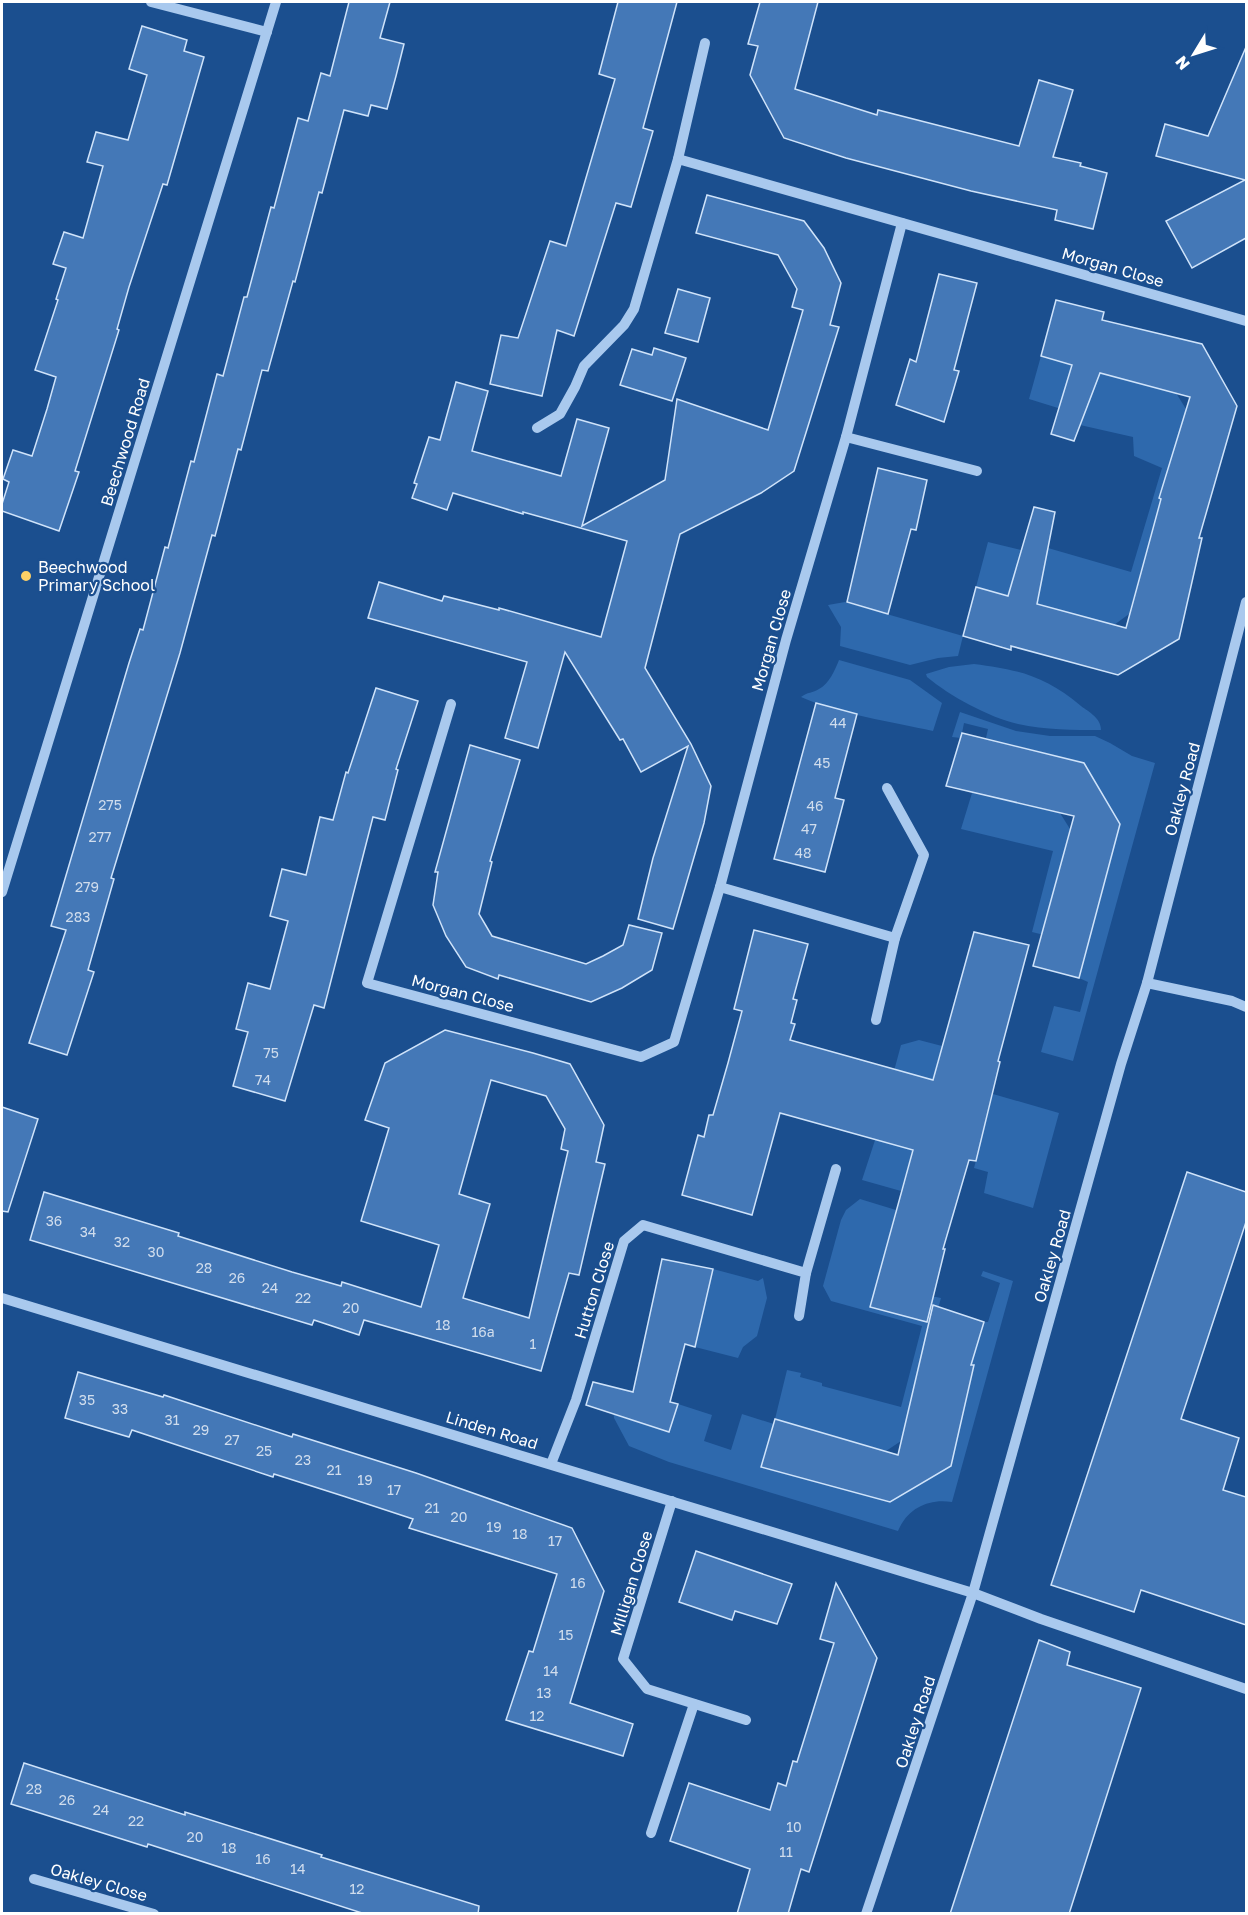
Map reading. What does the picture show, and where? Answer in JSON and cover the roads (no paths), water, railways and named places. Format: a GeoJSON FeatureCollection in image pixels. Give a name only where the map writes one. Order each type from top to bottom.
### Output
{"type":"FeatureCollection","features":[{"type":"Feature","properties":{"kind":"street"},"geometry":{"type":"LineString","coordinates":[[151,2],[267,32]]}},
{"type":"Feature","properties":{"kind":"street","name":"Beechwood Road"},"geometry":{"type":"LineString","coordinates":[[2,892],[276,2]]}},
{"type":"Feature","properties":{"kind":"street"},"geometry":{"type":"LineString","coordinates":[[537,428],[560,414],[584,366],[624,325],[634,309],[678,159],[705,43]]}},
{"type":"Feature","properties":{"kind":"street","name":"Morgan Close"},"geometry":{"type":"LineString","coordinates":[[678,159],[1246,321]]}},
{"type":"Feature","properties":{"kind":"street","name":"Morgan Close"},"geometry":{"type":"LineString","coordinates":[[451,704],[367,982],[641,1057],[674,1042],[720,888],[786,640],[846,437],[902,223]]}},
{"type":"Feature","properties":{"kind":"street"},"geometry":{"type":"LineString","coordinates":[[846,437],[977,471]]}},
{"type":"Feature","properties":{"kind":"street","name":"Oakley Road"},"geometry":{"type":"LineString","coordinates":[[866,1914],[973,1593],[1121,1064],[1147,983],[1246,602]]}},
{"type":"Feature","properties":{"kind":"street"},"geometry":{"type":"LineString","coordinates":[[876,1020],[895,938],[924,855],[887,788]]}},
{"type":"Feature","properties":{"kind":"street"},"geometry":{"type":"LineString","coordinates":[[720,888],[895,938]]}},
{"type":"Feature","properties":{"kind":"street"},"geometry":{"type":"LineString","coordinates":[[1147,983],[1232,1001],[1246,1007]]}},
{"type":"Feature","properties":{"kind":"street"},"geometry":{"type":"LineString","coordinates":[[799,1316],[806,1273],[836,1169]]}},
{"type":"Feature","properties":{"kind":"street","name":"Hutton Close"},"geometry":{"type":"LineString","coordinates":[[552,1464],[576,1400],[624,1241],[643,1225],[806,1273]]}},
{"type":"Feature","properties":{"kind":"street","name":"Linden Road"},"geometry":{"type":"LineString","coordinates":[[2,1298],[973,1593],[1041,1619],[1246,1689]]}},
{"type":"Feature","properties":{"kind":"street","name":"Milligan Close"},"geometry":{"type":"LineString","coordinates":[[672,1501],[623,1659],[647,1689],[746,1720]]}},
{"type":"Feature","properties":{"kind":"street"},"geometry":{"type":"LineString","coordinates":[[651,1833],[694,1704]]}},
{"type":"Feature","properties":{"kind":"street","name":"Oakley Close"},"geometry":{"type":"LineString","coordinates":[[34,1879],[154,1914]]}},
{"type":"Feature","properties":{"kind":"place","name":"Beechwood Primary School"},"geometry":{"type":"Point","coordinates":[26,576]}}]}
